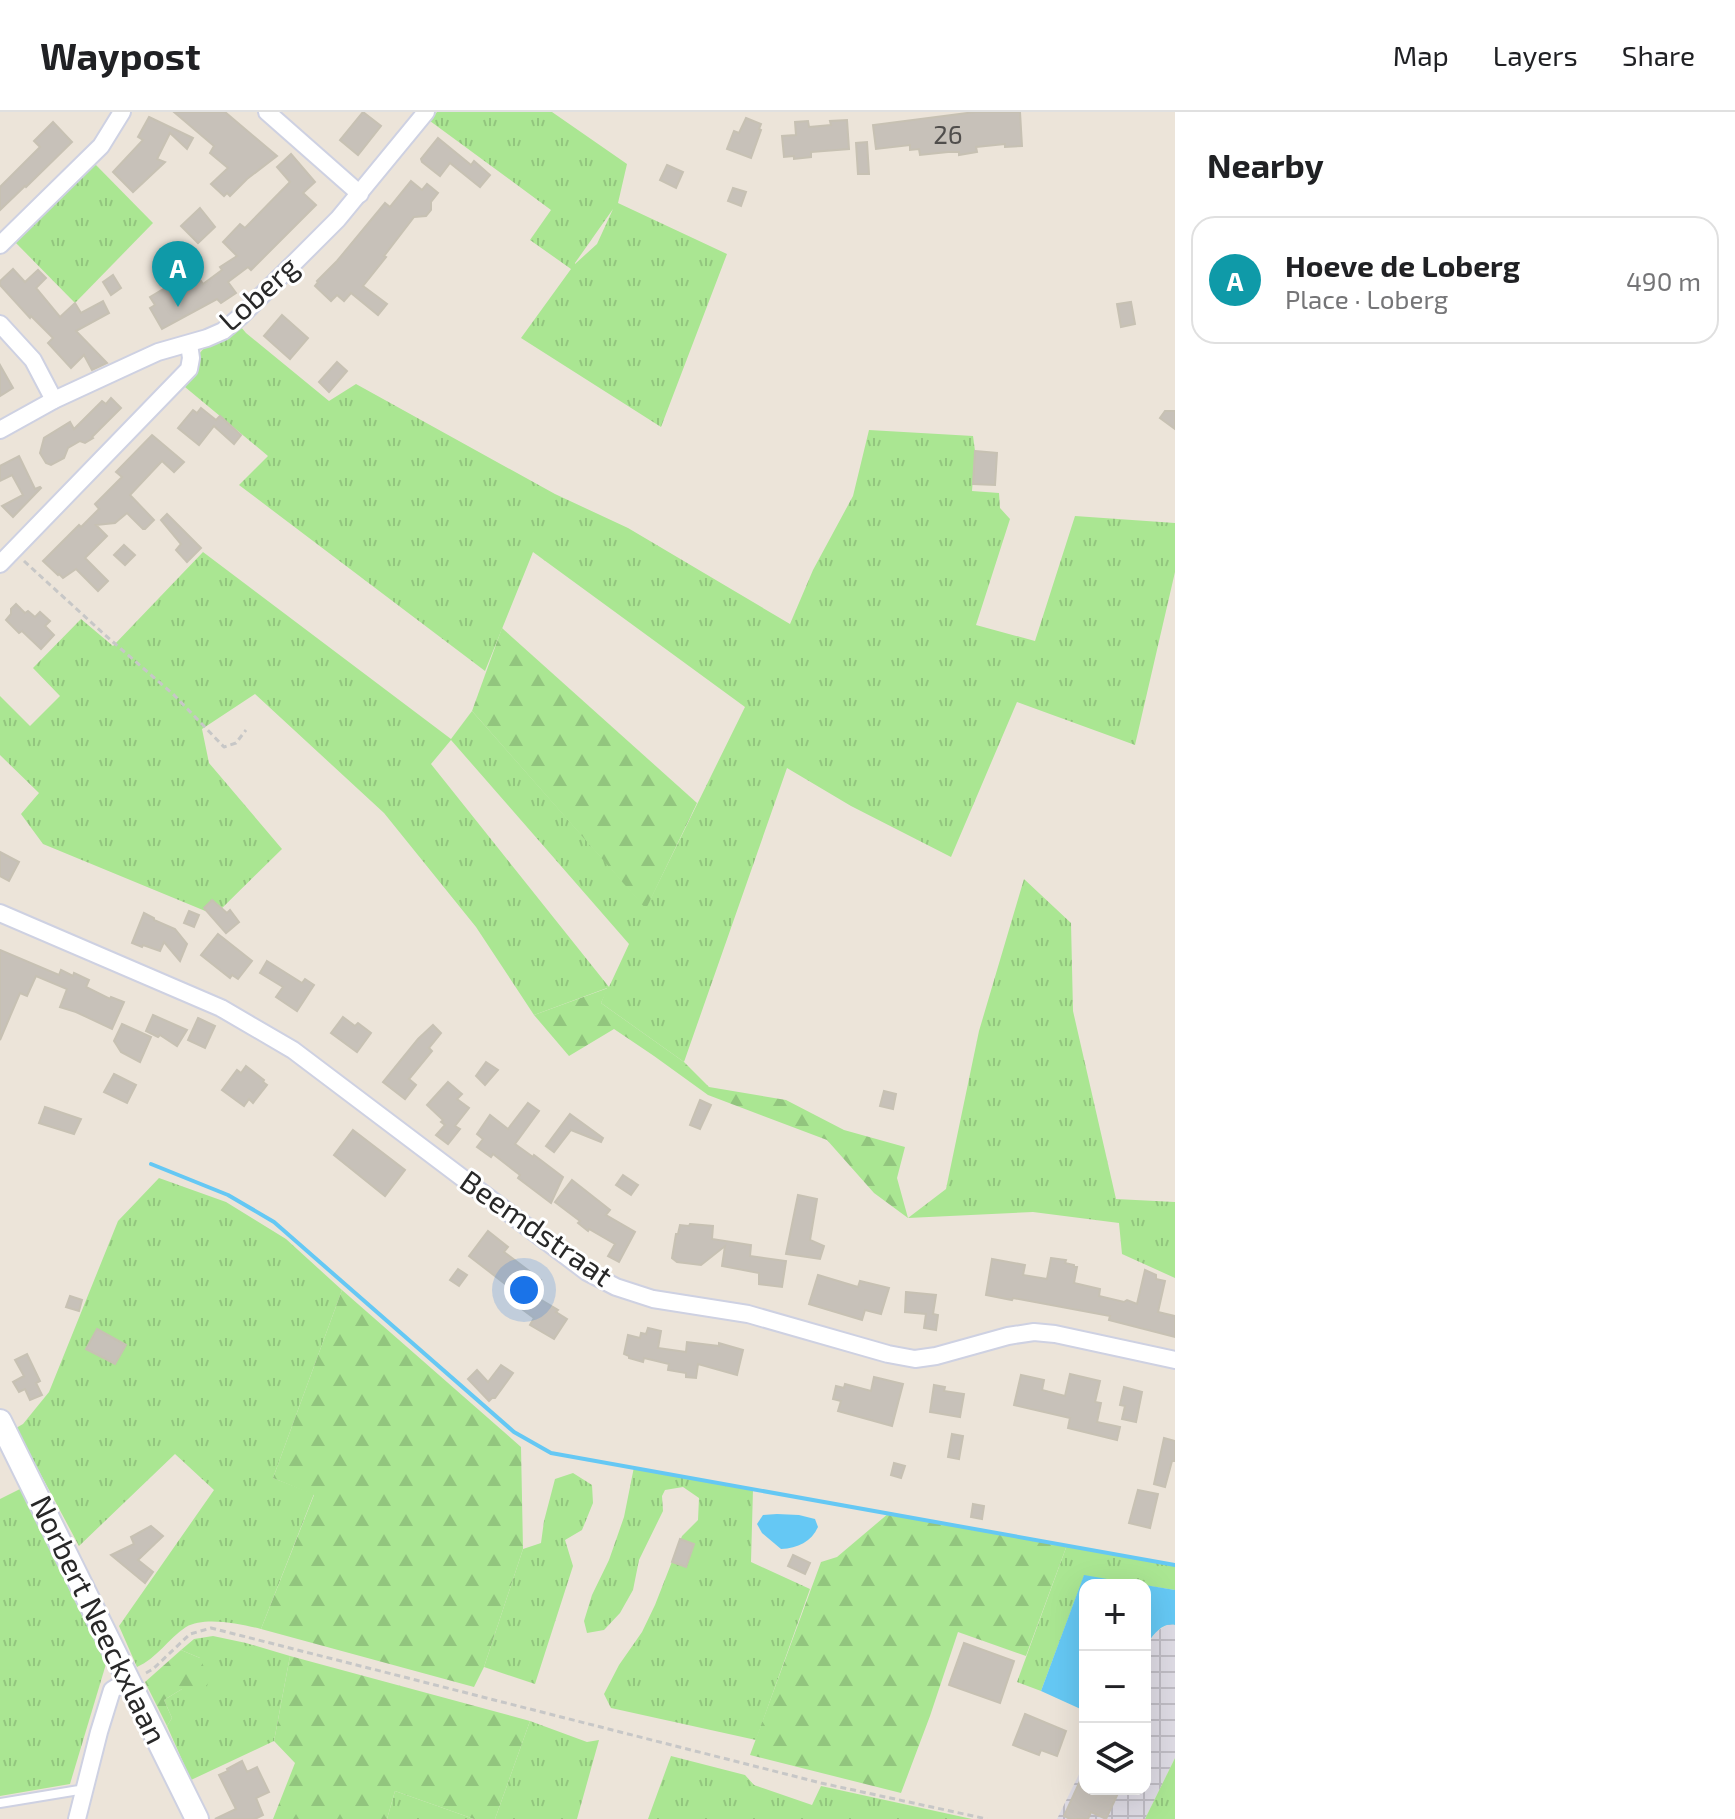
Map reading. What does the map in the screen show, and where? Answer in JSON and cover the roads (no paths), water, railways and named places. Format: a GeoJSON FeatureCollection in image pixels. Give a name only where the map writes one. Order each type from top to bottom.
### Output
{"type":"FeatureCollection","features":[{"type":"Feature","properties":{"kind":"main road","name":"Norbert Neeckxlaan"},"geometry":{"type":"LineString","coordinates":[[0,1421],[197,1819]]}},
{"type":"Feature","properties":{"kind":"street"},"geometry":{"type":"LineString","coordinates":[[0,245],[101,146],[122,112]]}},
{"type":"Feature","properties":{"kind":"street"},"geometry":{"type":"LineString","coordinates":[[267,112],[360,194]]}},
{"type":"Feature","properties":{"kind":"street","name":"Loberg"},"geometry":{"type":"LineString","coordinates":[[0,430],[54,400],[158,352],[223,331],[317,242],[426,112]]}},
{"type":"Feature","properties":{"kind":"street"},"geometry":{"type":"LineString","coordinates":[[0,324],[33,360],[54,400]]}},
{"type":"Feature","properties":{"kind":"street"},"geometry":{"type":"LineString","coordinates":[[0,564],[189,369],[189,344]]}},
{"type":"Feature","properties":{"kind":"street","name":"Beemdstraat"},"geometry":{"type":"LineString","coordinates":[[0,913],[221,1008],[293,1050],[587,1272],[616,1287],[653,1299],[748,1314],[915,1359],[1034,1332],[1175,1360]]}},
{"type":"Feature","properties":{"kind":"street"},"geometry":{"type":"LineString","coordinates":[[77,1819],[112,1690],[128,1680]]}},
{"type":"Feature","properties":{"kind":"lane"},"geometry":{"type":"LineString","coordinates":[[0,1803],[85,1789]]}},
{"type":"Feature","properties":{"kind":"water"},"geometry":{"type":"Polygon","coordinates":[[[763,1515],[815,1519],[818,1527],[812,1537],[803,1543],[781,1549],[762,1533],[757,1524],[763,1515]]]}},
{"type":"Feature","properties":{"kind":"water"},"geometry":{"type":"Polygon","coordinates":[[[1084,1575],[1107,1579],[1083,1579],[1084,1575]]]}},
{"type":"Feature","properties":{"kind":"water"},"geometry":{"type":"Polygon","coordinates":[[[1151,1586],[1175,1590],[1175,1625],[1165,1626],[1151,1639],[1151,1586]]]}},
{"type":"Feature","properties":{"kind":"water"},"geometry":{"type":"Polygon","coordinates":[[[1079,1588],[1079,1708],[1041,1691],[1079,1588]]]}},
{"type":"Feature","properties":{"kind":"waterway"},"geometry":{"type":"LineString","coordinates":[[151,1164],[228,1195],[274,1222],[514,1432],[551,1453],[1175,1565]]}},
{"type":"Feature","properties":{"kind":"place","name":"Hoeve de Loberg"},"geometry":{"type":"Point","coordinates":[178,307]}}]}
